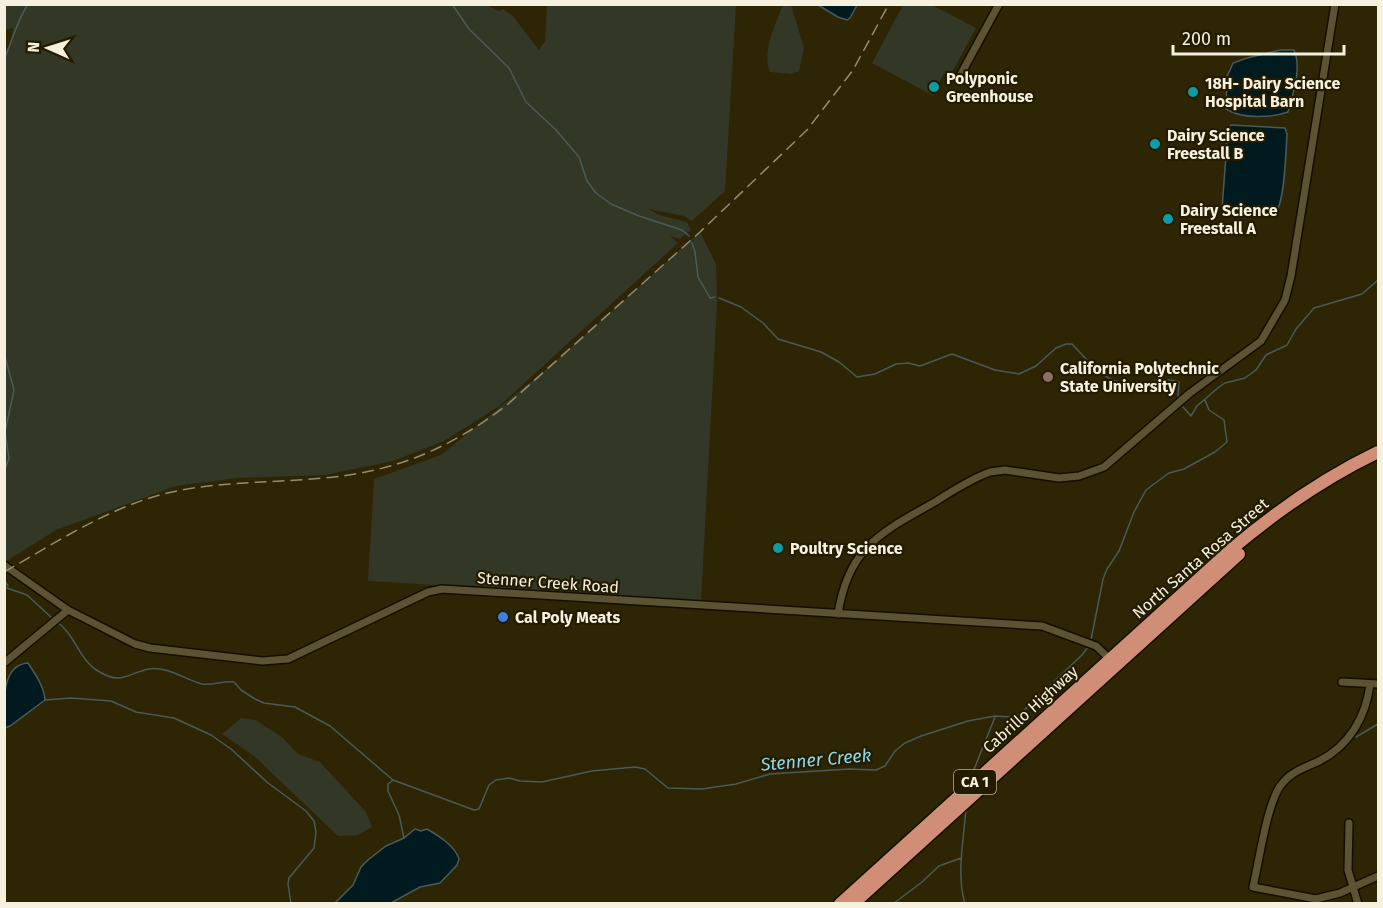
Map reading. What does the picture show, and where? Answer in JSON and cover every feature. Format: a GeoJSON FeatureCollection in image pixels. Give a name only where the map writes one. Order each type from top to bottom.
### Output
{"type":"FeatureCollection","features":[{"type":"Feature","properties":{"kind":"highway","name":"North Santa Rosa Street"},"geometry":{"type":"LineString","coordinates":[[1113,662],[1254,531],[1315,487],[1378,452]]}},
{"type":"Feature","properties":{"kind":"highway","name":"North Santa Rosa Street"},"geometry":{"type":"LineString","coordinates":[[1113,662],[1281,519],[1378,460]]}},
{"type":"Feature","properties":{"kind":"highway","name":"Cabrillo Highway"},"geometry":{"type":"LineString","coordinates":[[840,903],[1113,662]]}},
{"type":"Feature","properties":{"kind":"highway","name":"Cabrillo Highway"},"geometry":{"type":"LineString","coordinates":[[853,903],[1113,662]]}},
{"type":"Feature","properties":{"kind":"street"},"geometry":{"type":"LineString","coordinates":[[961,74],[999,4]]}},
{"type":"Feature","properties":{"kind":"street"},"geometry":{"type":"LineString","coordinates":[[838,614],[841,591],[849,571],[864,550],[887,529],[990,472],[1005,470],[1059,478],[1079,476],[1104,467],[1190,393],[1261,340],[1285,300],[1291,276],[1335,4]]}},
{"type":"Feature","properties":{"kind":"street","name":"Stenner Creek Road"},"geometry":{"type":"LineString","coordinates":[[4,565],[68,610],[144,646],[269,661],[288,659],[428,592],[442,589],[1042,626],[1096,646],[1113,662]]}},
{"type":"Feature","properties":{"kind":"street"},"geometry":{"type":"LineString","coordinates":[[4,663],[68,610]]}},
{"type":"Feature","properties":{"kind":"street"},"geometry":{"type":"LineString","coordinates":[[1342,682],[1378,684]]}},
{"type":"Feature","properties":{"kind":"street"},"geometry":{"type":"LineString","coordinates":[[1370,684],[1362,716],[1344,743],[1327,756],[1293,773],[1278,789],[1272,804],[1253,887],[1316,899],[1332,896],[1378,876]]}},
{"type":"Feature","properties":{"kind":"street"},"geometry":{"type":"LineString","coordinates":[[1349,824],[1347,864],[1358,903]]}},
{"type":"Feature","properties":{"kind":"green space"},"geometry":{"type":"Polygon","coordinates":[[[4,5],[486,5],[499,11],[503,9],[512,15],[539,50],[545,41],[547,5],[736,5],[725,191],[692,221],[684,216],[648,209],[659,215],[687,222],[691,230],[680,239],[670,236],[678,243],[498,407],[444,441],[393,461],[325,475],[237,478],[176,486],[56,530],[5,562],[4,53],[10,46],[13,28],[5,30],[4,5]]]}},
{"type":"Feature","properties":{"kind":"green space"},"geometry":{"type":"Polygon","coordinates":[[[783,5],[791,5],[804,48],[799,71],[793,74],[770,72],[768,64],[768,47],[783,5]]]}},
{"type":"Feature","properties":{"kind":"green space"},"geometry":{"type":"Polygon","coordinates":[[[903,5],[932,5],[976,28],[950,76],[944,73],[932,95],[872,63],[903,5]]]}},
{"type":"Feature","properties":{"kind":"green space"},"geometry":{"type":"Polygon","coordinates":[[[700,232],[716,264],[717,303],[701,601],[368,581],[374,479],[441,455],[548,368],[700,232]]]}},
{"type":"Feature","properties":{"kind":"green space"},"geometry":{"type":"Polygon","coordinates":[[[241,718],[256,720],[283,738],[298,754],[320,762],[366,812],[372,827],[358,835],[338,836],[254,756],[222,734],[241,718]]]}},
{"type":"Feature","properties":{"kind":"water"},"geometry":{"type":"Polygon","coordinates":[[[818,5],[857,5],[847,20],[818,5]]]}},
{"type":"Feature","properties":{"kind":"water"},"geometry":{"type":"Polygon","coordinates":[[[1281,50],[1294,50],[1297,65],[1296,81],[1288,112],[1257,116],[1240,115],[1226,109],[1227,77],[1233,63],[1281,50]]]}},
{"type":"Feature","properties":{"kind":"water"},"geometry":{"type":"Polygon","coordinates":[[[1231,125],[1285,128],[1287,134],[1283,188],[1275,212],[1257,216],[1224,212],[1222,209],[1228,129],[1231,125]]]}},
{"type":"Feature","properties":{"kind":"water"},"geometry":{"type":"Polygon","coordinates":[[[28,663],[41,685],[45,700],[5,728],[4,698],[8,679],[19,665],[28,663]]]}},
{"type":"Feature","properties":{"kind":"water"},"geometry":{"type":"Polygon","coordinates":[[[415,829],[421,831],[427,829],[446,842],[457,854],[459,859],[457,865],[440,883],[420,887],[391,903],[335,903],[353,885],[361,867],[368,860],[415,829]]]}},
{"type":"Feature","properties":{"kind":"waterway"},"geometry":{"type":"LineString","coordinates":[[4,60],[28,4]]}},
{"type":"Feature","properties":{"kind":"waterway"},"geometry":{"type":"LineString","coordinates":[[452,4],[469,29],[509,68],[526,102],[556,130],[579,157],[587,181],[596,193],[611,204],[682,230],[689,236]]}},
{"type":"Feature","properties":{"kind":"waterway"},"geometry":{"type":"LineString","coordinates":[[692,243],[698,277],[710,298],[715,297]]}},
{"type":"Feature","properties":{"kind":"waterway","name":"Stenner Creek"},"geometry":{"type":"LineString","coordinates":[[1183,407],[1191,416],[1197,406],[1219,387],[1225,383],[1245,378],[1256,370],[1266,355],[1287,345],[1296,329],[1314,308],[1362,294],[1378,280]]}},
{"type":"Feature","properties":{"kind":"waterway"},"geometry":{"type":"LineString","coordinates":[[719,298],[741,307],[763,323],[778,339],[821,352],[839,362],[857,377],[875,374],[896,364],[908,363],[920,366],[952,354],[995,370],[1019,374],[1036,366],[1056,348],[1072,344],[1096,369],[1112,380],[1133,384],[1163,380],[1175,381],[1179,382],[1178,396]]}},
{"type":"Feature","properties":{"kind":"waterway"},"geometry":{"type":"LineString","coordinates":[[4,353],[14,390],[5,432],[9,458],[4,472]]}},
{"type":"Feature","properties":{"kind":"waterway","name":"Stenner Creek"},"geometry":{"type":"LineString","coordinates":[[1091,640],[1103,579],[1119,551],[1134,512],[1146,490],[1169,473],[1184,469],[1215,452],[1227,442],[1224,420],[1209,410],[1205,400]]}},
{"type":"Feature","properties":{"kind":"waterway"},"geometry":{"type":"LineString","coordinates":[[4,580],[8,586]]}},
{"type":"Feature","properties":{"kind":"waterway","name":"Stenner Creek"},"geometry":{"type":"LineString","coordinates":[[4,587],[27,595],[53,619]]}},
{"type":"Feature","properties":{"kind":"waterway","name":"Stenner Creek"},"geometry":{"type":"LineString","coordinates":[[57,622],[68,633],[86,660],[106,675],[119,678],[156,669],[169,671],[202,684],[234,682],[241,690],[255,699],[264,703],[295,707],[330,726],[393,780],[474,810],[479,809],[489,785],[496,780],[509,778],[542,782],[592,771],[635,767],[645,769],[668,788],[702,789],[736,784],[770,774],[849,769],[876,770],[885,766],[895,751],[905,743],[921,736],[968,721],[1020,714],[1088,647]]}},
{"type":"Feature","properties":{"kind":"waterway"},"geometry":{"type":"LineString","coordinates":[[45,700],[71,698],[111,701],[136,712],[174,718],[211,735],[231,749],[268,783],[306,811],[314,821],[316,832],[314,848],[289,878],[291,904]]}},
{"type":"Feature","properties":{"kind":"waterway"},"geometry":{"type":"LineString","coordinates":[[971,777],[995,717]]}},
{"type":"Feature","properties":{"kind":"waterway"},"geometry":{"type":"LineString","coordinates":[[1356,737],[1378,724]]}},
{"type":"Feature","properties":{"kind":"waterway"},"geometry":{"type":"LineString","coordinates":[[392,781],[388,784],[388,791],[399,815],[404,838]]}},
{"type":"Feature","properties":{"kind":"waterway"},"geometry":{"type":"LineString","coordinates":[[965,904],[962,892],[961,856],[966,808]]}},
{"type":"Feature","properties":{"kind":"waterway"},"geometry":{"type":"LineString","coordinates":[[893,904],[939,866],[961,858]]}},
{"type":"Feature","properties":{"kind":"railway"},"geometry":{"type":"LineString","coordinates":[[4,572],[88,524],[132,504],[154,497],[214,485],[323,478],[374,470],[420,456],[485,421],[507,405],[700,232],[807,130],[853,70],[889,4]]}},
{"type":"Feature","properties":{"kind":"place","name":"Polyponic Greenhouse"},"geometry":{"type":"Point","coordinates":[934,87]}},
{"type":"Feature","properties":{"kind":"place","name":"18H- Dairy Science Hospital Barn"},"geometry":{"type":"Point","coordinates":[1193,92]}},
{"type":"Feature","properties":{"kind":"place","name":"Dairy Science Freestall B"},"geometry":{"type":"Point","coordinates":[1155,144]}},
{"type":"Feature","properties":{"kind":"place","name":"Dairy Science Freestall A"},"geometry":{"type":"Point","coordinates":[1168,219]}},
{"type":"Feature","properties":{"kind":"place","name":"California Polytechnic State University"},"geometry":{"type":"Point","coordinates":[1048,377]}},
{"type":"Feature","properties":{"kind":"place","name":"Poultry Science"},"geometry":{"type":"Point","coordinates":[778,548]}},
{"type":"Feature","properties":{"kind":"place","name":"Cal Poly Meats"},"geometry":{"type":"Point","coordinates":[503,617]}}]}
